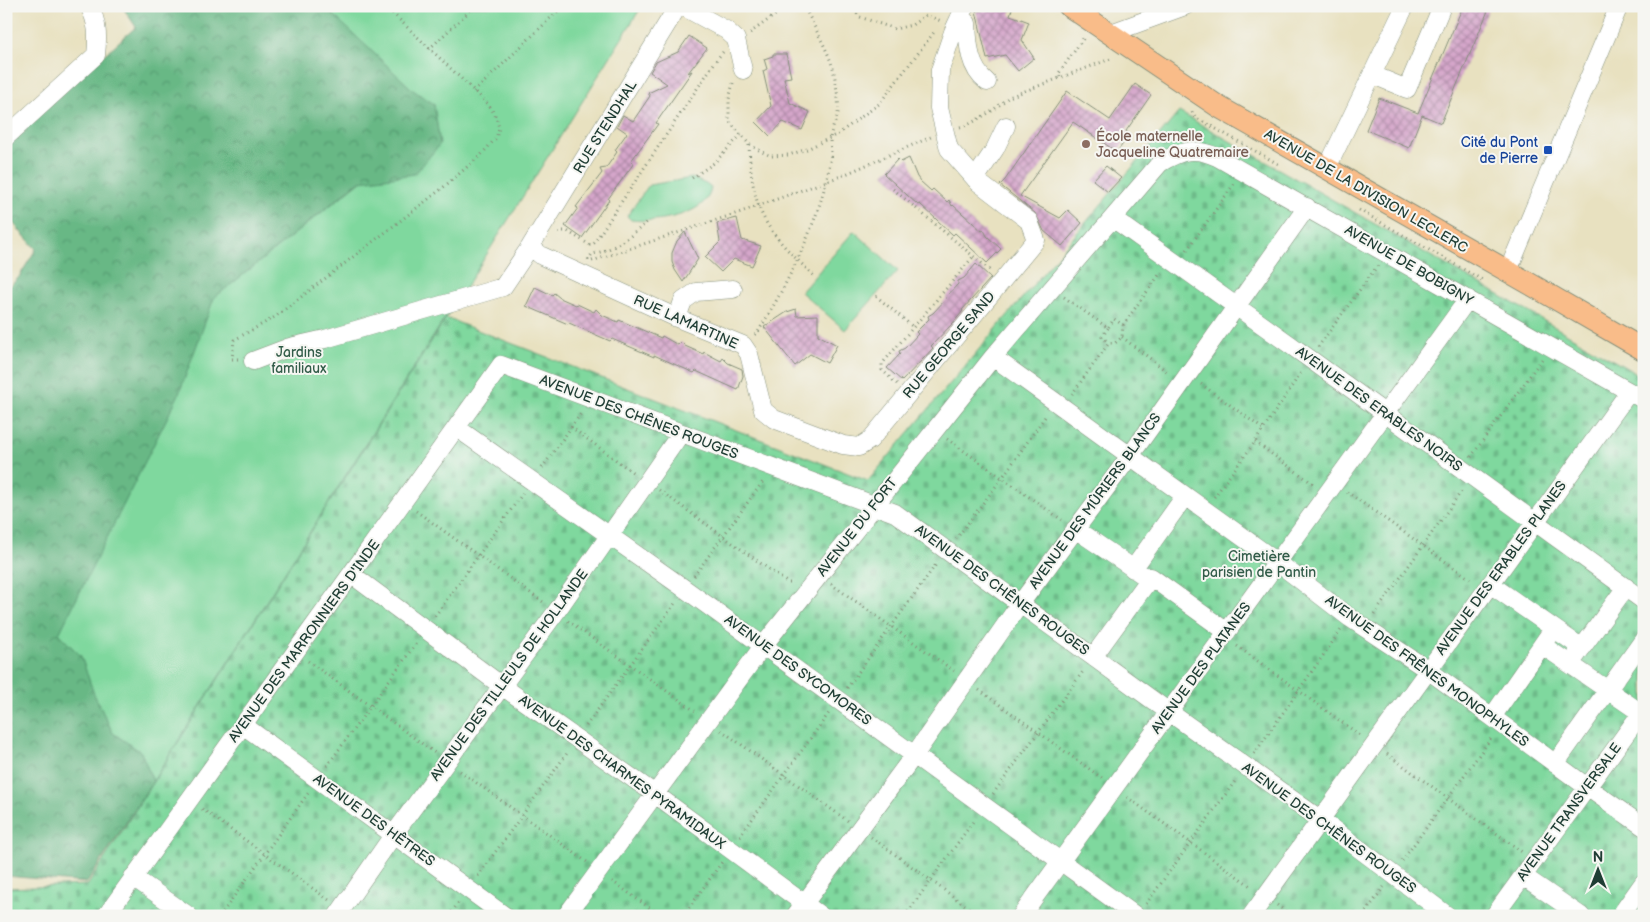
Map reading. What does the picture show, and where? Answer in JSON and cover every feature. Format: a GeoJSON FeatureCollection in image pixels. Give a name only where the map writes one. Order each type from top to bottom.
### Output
{"type":"FeatureCollection","features":[{"type":"Feature","properties":{"kind":"main road","name":"AVENUE DE LA DIVISION LECLERC"},"geometry":{"type":"LineString","coordinates":[[1069,6],[1218,107],[1644,350]]}},
{"type":"Feature","properties":{"kind":"street"},"geometry":{"type":"LineString","coordinates":[[6,137],[96,55],[98,35],[94,15],[89,6]]}},
{"type":"Feature","properties":{"kind":"street","name":"RUE STENDHAL"},"geometry":{"type":"LineString","coordinates":[[253,361],[290,347],[352,332],[503,287],[536,252],[678,6]]}},
{"type":"Feature","properties":{"kind":"street"},"geometry":{"type":"LineString","coordinates":[[682,6],[726,30],[736,39],[743,70]]}},
{"type":"Feature","properties":{"kind":"street"},"geometry":{"type":"LineString","coordinates":[[1106,30],[1185,6]]}},
{"type":"Feature","properties":{"kind":"street"},"geometry":{"type":"LineString","coordinates":[[1327,168],[1405,6]]}},
{"type":"Feature","properties":{"kind":"street"},"geometry":{"type":"LineString","coordinates":[[1373,75],[1407,89],[1442,6]]}},
{"type":"Feature","properties":{"kind":"street"},"geometry":{"type":"LineString","coordinates":[[1508,272],[1619,6]]}},
{"type":"Feature","properties":{"kind":"street"},"geometry":{"type":"LineString","coordinates":[[987,82],[979,76],[972,61],[968,45],[967,23],[960,16],[940,70],[939,108],[949,149],[975,179],[995,149],[1006,126]]}},
{"type":"Feature","properties":{"kind":"street","name":"AVENUE DE BOBIGNY"},"geometry":{"type":"LineString","coordinates":[[1170,157],[1193,150],[1203,150],[1217,156],[1637,396]]}},
{"type":"Feature","properties":{"kind":"street","name":"AVENUE DU FORT"},"geometry":{"type":"LineString","coordinates":[[566,916],[763,646],[934,430],[993,357],[1114,219],[1160,163],[1170,157]]}},
{"type":"Feature","properties":{"kind":"street","name":"RUE GEORGE SAND"},"geometry":{"type":"LineString","coordinates":[[859,447],[870,440],[1036,240],[1029,221],[975,179]]}},
{"type":"Feature","properties":{"kind":"street","name":"AVENUE DES MÛRIERS BLANCS"},"geometry":{"type":"LineString","coordinates":[[800,910],[915,754],[1020,604],[1130,456],[1307,207]]}},
{"type":"Feature","properties":{"kind":"street","name":"AVENUE DES ERABLES NOIRS"},"geometry":{"type":"LineString","coordinates":[[1114,219],[1644,600]]}},
{"type":"Feature","properties":{"kind":"street","name":"RUE LAMARTINE"},"geometry":{"type":"LineString","coordinates":[[536,252],[677,318],[743,345],[749,354],[763,410],[774,419],[843,445],[859,447]]}},
{"type":"Feature","properties":{"kind":"street"},"geometry":{"type":"LineString","coordinates":[[677,318],[683,301],[696,292],[734,289]]}},
{"type":"Feature","properties":{"kind":"street","name":"AVENUE DES PLATANES"},"geometry":{"type":"LineString","coordinates":[[1022,916],[1468,299]]}},
{"type":"Feature","properties":{"kind":"street","name":"AVENUE DES FRÊNES MONOPHYLES"},"geometry":{"type":"LineString","coordinates":[[993,357],[1277,562],[1365,628],[1428,670],[1644,827]]}},
{"type":"Feature","properties":{"kind":"street","name":"AVENUE DES CHÊNES ROUGES"},"geometry":{"type":"LineString","coordinates":[[501,366],[895,512],[1169,712],[1321,820],[1448,916]]}},
{"type":"Feature","properties":{"kind":"street","name":"AVENUE DES MARRONNIERS D'INDE"},"geometry":{"type":"LineString","coordinates":[[106,916],[501,366]]}},
{"type":"Feature","properties":{"kind":"street","name":"AVENUE DES ERABLES PLANES"},"geometry":{"type":"LineString","coordinates":[[1252,916],[1535,522],[1637,396]]}},
{"type":"Feature","properties":{"kind":"street","name":"AVENUE DES SYCOMORES"},"geometry":{"type":"LineString","coordinates":[[457,428],[533,480],[915,754],[1136,916]]}},
{"type":"Feature","properties":{"kind":"street","name":"AVENUE DES TILLEULS DE HOLLANDE"},"geometry":{"type":"LineString","coordinates":[[339,912],[556,612],[681,433]]}},
{"type":"Feature","properties":{"kind":"street"},"geometry":{"type":"LineString","coordinates":[[1133,569],[1185,496]]}},
{"type":"Feature","properties":{"kind":"street"},"geometry":{"type":"LineString","coordinates":[[1075,529],[1149,580]]}},
{"type":"Feature","properties":{"kind":"street","name":"AVENUE DES CHARMES PYRAMIDAUX"},"geometry":{"type":"LineString","coordinates":[[351,574],[502,686],[731,850],[800,910],[821,916]]}},
{"type":"Feature","properties":{"kind":"street"},"geometry":{"type":"LineString","coordinates":[[1093,657],[1151,577],[1227,632]]}},
{"type":"Feature","properties":{"kind":"street"},"geometry":{"type":"LineString","coordinates":[[1488,587],[1554,628],[1582,648]]}},
{"type":"Feature","properties":{"kind":"street"},"geometry":{"type":"LineString","coordinates":[[1570,664],[1626,587]]}},
{"type":"Feature","properties":{"kind":"street"},"geometry":{"type":"LineString","coordinates":[[1497,721],[1554,628]]}},
{"type":"Feature","properties":{"kind":"street"},"geometry":{"type":"LineString","coordinates":[[1555,764],[1644,639]]}},
{"type":"Feature","properties":{"kind":"street"},"geometry":{"type":"LineString","coordinates":[[1542,645],[1643,713]]}},
{"type":"Feature","properties":{"kind":"street","name":"AVENUE TRANSVERSALE"},"geometry":{"type":"LineString","coordinates":[[1494,916],[1643,713]]}},
{"type":"Feature","properties":{"kind":"street","name":"AVENUE DES HÊTRES"},"geometry":{"type":"LineString","coordinates":[[243,725],[504,916]]}},
{"type":"Feature","properties":{"kind":"street"},"geometry":{"type":"LineString","coordinates":[[1523,876],[1581,916]]}},
{"type":"Feature","properties":{"kind":"street"},"geometry":{"type":"LineString","coordinates":[[133,877],[189,916]]}},
{"type":"Feature","properties":{"kind":"street"},"geometry":{"type":"LineString","coordinates":[[1620,916],[1644,882]]}},
{"type":"Feature","properties":{"kind":"path"},"geometry":{"type":"LineString","coordinates":[[253,361],[232,359],[234,340],[275,316],[439,191],[490,147],[496,138],[499,128],[496,117],[489,105],[385,6]]}},
{"type":"Feature","properties":{"kind":"path"},"geometry":{"type":"LineString","coordinates":[[429,49],[475,6]]}},
{"type":"Feature","properties":{"kind":"path"},"geometry":{"type":"LineString","coordinates":[[474,92],[563,6]]}},
{"type":"Feature","properties":{"kind":"path"},"geometry":{"type":"LineString","coordinates":[[590,245],[594,243],[717,59],[736,39],[751,32],[785,6]]}},
{"type":"Feature","properties":{"kind":"path"},"geometry":{"type":"LineString","coordinates":[[743,345],[758,332],[779,298],[797,260],[811,226],[825,181],[831,152],[830,137],[838,111],[833,68],[804,6]]}},
{"type":"Feature","properties":{"kind":"path"},"geometry":{"type":"LineString","coordinates":[[850,6],[860,17],[877,25],[895,29],[912,25],[926,15],[960,16]]}},
{"type":"Feature","properties":{"kind":"path"},"geometry":{"type":"LineString","coordinates":[[743,70],[731,84],[729,121],[749,144],[771,156],[789,155],[807,149],[838,134],[879,104],[937,28],[945,26],[960,16]]}},
{"type":"Feature","properties":{"kind":"path"},"geometry":{"type":"LineString","coordinates":[[1060,77],[1059,73],[1087,32],[1094,38],[1106,30]]}},
{"type":"Feature","properties":{"kind":"path"},"geometry":{"type":"LineString","coordinates":[[648,221],[606,251],[592,254],[586,263],[825,181],[945,132],[968,125],[992,111],[1009,97],[1135,51]]}},
{"type":"Feature","properties":{"kind":"path"},"geometry":{"type":"LineString","coordinates":[[692,178],[714,163],[740,134]]}},
{"type":"Feature","properties":{"kind":"path"},"geometry":{"type":"LineString","coordinates":[[749,144],[751,178],[758,205],[771,229],[784,246],[815,277]]}},
{"type":"Feature","properties":{"kind":"path"},"geometry":{"type":"LineString","coordinates":[[893,189],[1002,281]]}},
{"type":"Feature","properties":{"kind":"path"},"geometry":{"type":"LineString","coordinates":[[536,252],[555,232],[560,230],[567,231],[590,245],[592,254]]}},
{"type":"Feature","properties":{"kind":"path"},"geometry":{"type":"LineString","coordinates":[[1205,510],[1255,442],[1310,359],[1387,252]]}},
{"type":"Feature","properties":{"kind":"path"},"geometry":{"type":"LineString","coordinates":[[908,395],[882,370],[882,364],[973,257]]}},
{"type":"Feature","properties":{"kind":"path"},"geometry":{"type":"LineString","coordinates":[[1052,289],[1108,328]]}},
{"type":"Feature","properties":{"kind":"path"},"geometry":{"type":"LineString","coordinates":[[876,296],[913,327]]}},
{"type":"Feature","properties":{"kind":"path"},"geometry":{"type":"LineString","coordinates":[[683,916],[1047,414],[1063,407],[1109,344],[1115,343],[1122,337],[1122,325],[1114,319],[1102,337],[1109,344]]}},
{"type":"Feature","properties":{"kind":"path"},"geometry":{"type":"LineString","coordinates":[[1365,628],[1423,546],[1467,473],[1551,347]]}},
{"type":"Feature","properties":{"kind":"path"},"geometry":{"type":"LineString","coordinates":[[220,916],[591,400]]}},
{"type":"Feature","properties":{"kind":"path"},"geometry":{"type":"LineString","coordinates":[[571,427],[788,583],[833,584],[1292,916]]}},
{"type":"Feature","properties":{"kind":"path"},"geometry":{"type":"LineString","coordinates":[[934,430],[1075,529]]}},
{"type":"Feature","properties":{"kind":"path"},"geometry":{"type":"LineString","coordinates":[[1255,442],[1488,587]]}},
{"type":"Feature","properties":{"kind":"path"},"geometry":{"type":"LineString","coordinates":[[449,916],[773,468]]}},
{"type":"Feature","properties":{"kind":"path"},"geometry":{"type":"LineString","coordinates":[[403,502],[980,916]]}},
{"type":"Feature","properties":{"kind":"path"},"geometry":{"type":"LineString","coordinates":[[296,652],[661,916]]}},
{"type":"Feature","properties":{"kind":"path"},"geometry":{"type":"LineString","coordinates":[[905,916],[1093,657]]}},
{"type":"Feature","properties":{"kind":"path"},"geometry":{"type":"LineString","coordinates":[[1363,916],[1497,721]]}},
{"type":"Feature","properties":{"kind":"path"},"geometry":{"type":"LineString","coordinates":[[189,800],[264,854],[339,912]]}},
{"type":"Feature","properties":{"kind":"green space"},"geometry":{"type":"Polygon","coordinates":[[[122,6],[324,6],[413,90],[434,104],[440,144],[415,174],[360,181],[214,298],[179,394],[59,634],[81,656],[94,694],[113,733],[141,752],[153,781],[87,883],[6,876],[6,290],[19,277],[36,249],[6,215],[6,145],[62,91],[136,27],[122,6]]]}},
{"type":"Feature","properties":{"kind":"green space","name":"Jardins familiaux"},"geometry":{"type":"Polygon","coordinates":[[[324,6],[642,6],[153,781],[141,752],[113,733],[94,694],[81,656],[59,634],[179,394],[214,298],[361,181],[415,174],[440,144],[434,104],[413,90],[324,6]]]}},
{"type":"Feature","properties":{"kind":"green space","name":"Cimetière parisien de Pantin"},"geometry":{"type":"Polygon","coordinates":[[[1179,112],[1644,378],[1644,916],[6,916],[6,888],[88,885],[446,318],[868,481],[1179,112]]]}},
{"type":"Feature","properties":{"kind":"green space"},"geometry":{"type":"Polygon","coordinates":[[[692,178],[711,188],[708,198],[690,211],[665,219],[641,221],[631,220],[627,216],[649,185],[692,178]]]}},
{"type":"Feature","properties":{"kind":"green space"},"geometry":{"type":"Polygon","coordinates":[[[854,231],[898,271],[845,330],[801,292],[854,231]]]}},
{"type":"Feature","properties":{"kind":"building"},"geometry":{"type":"Polygon","coordinates":[[[1463,6],[1490,6],[1441,123],[1422,115],[1409,148],[1366,130],[1379,98],[1418,113],[1463,6]]]}},
{"type":"Feature","properties":{"kind":"building"},"geometry":{"type":"Polygon","coordinates":[[[997,7],[1012,9],[1010,15],[1029,22],[1022,40],[1034,58],[1018,71],[1005,55],[987,59],[976,11],[997,7]]]}},
{"type":"Feature","properties":{"kind":"building"},"geometry":{"type":"Polygon","coordinates":[[[689,36],[707,48],[688,73],[692,71],[656,123],[658,124],[631,161],[634,163],[582,238],[565,226],[578,208],[576,207],[602,173],[600,169],[606,168],[617,152],[615,150],[627,133],[617,126],[623,115],[633,121],[650,96],[648,93],[667,84],[650,72],[656,62],[678,52],[689,36]]]}},
{"type":"Feature","properties":{"kind":"building"},"geometry":{"type":"Polygon","coordinates":[[[773,54],[786,54],[791,77],[784,78],[790,103],[810,112],[802,130],[783,122],[770,136],[756,122],[771,106],[763,71],[767,69],[764,59],[773,56],[773,54]]]}},
{"type":"Feature","properties":{"kind":"building"},"geometry":{"type":"Polygon","coordinates":[[[1135,84],[1151,95],[1126,131],[1130,134],[1117,152],[1073,122],[1020,196],[1060,218],[1068,210],[1082,223],[1062,246],[1044,231],[1035,213],[1000,185],[1067,91],[1110,120],[1135,84]]]}},
{"type":"Feature","properties":{"kind":"building"},"geometry":{"type":"Polygon","coordinates":[[[909,158],[920,181],[931,191],[933,189],[947,202],[949,200],[952,206],[982,231],[984,230],[987,236],[1001,249],[987,263],[955,233],[953,235],[884,174],[898,159],[901,162],[909,158]]]}},
{"type":"Feature","properties":{"kind":"building"},"geometry":{"type":"Polygon","coordinates":[[[1106,166],[1121,178],[1108,192],[1093,180],[1106,166]]]}},
{"type":"Feature","properties":{"kind":"building"},"geometry":{"type":"Polygon","coordinates":[[[737,218],[742,240],[761,246],[752,266],[734,259],[721,272],[705,257],[720,242],[717,223],[737,218]]]}},
{"type":"Feature","properties":{"kind":"building"},"geometry":{"type":"Polygon","coordinates":[[[685,232],[698,259],[683,282],[675,270],[672,262],[672,253],[677,241],[685,232]]]}},
{"type":"Feature","properties":{"kind":"building"},"geometry":{"type":"Polygon","coordinates":[[[976,264],[991,278],[931,346],[933,348],[902,381],[887,368],[900,354],[899,351],[905,348],[918,334],[916,332],[929,319],[928,316],[946,299],[958,284],[958,281],[964,278],[976,264]]]}},
{"type":"Feature","properties":{"kind":"building"},"geometry":{"type":"Polygon","coordinates":[[[535,287],[552,295],[554,293],[560,298],[594,312],[596,309],[602,315],[618,322],[619,320],[661,338],[662,336],[678,345],[681,342],[685,346],[703,354],[704,352],[721,361],[723,358],[728,363],[742,369],[743,376],[738,390],[696,371],[694,373],[612,339],[610,341],[526,306],[535,287]]]}},
{"type":"Feature","properties":{"kind":"building"},"geometry":{"type":"Polygon","coordinates":[[[796,309],[797,316],[818,315],[818,335],[837,345],[827,363],[810,354],[795,366],[764,327],[787,312],[796,309]]]}},
{"type":"Feature","properties":{"kind":"place","name":"École maternelle Jacqueline Quatremaire"},"geometry":{"type":"Point","coordinates":[1086,144]}},
{"type":"Feature","properties":{"kind":"place","name":"Cité du Pont de Pierre"},"geometry":{"type":"Point","coordinates":[1548,150]}}]}
